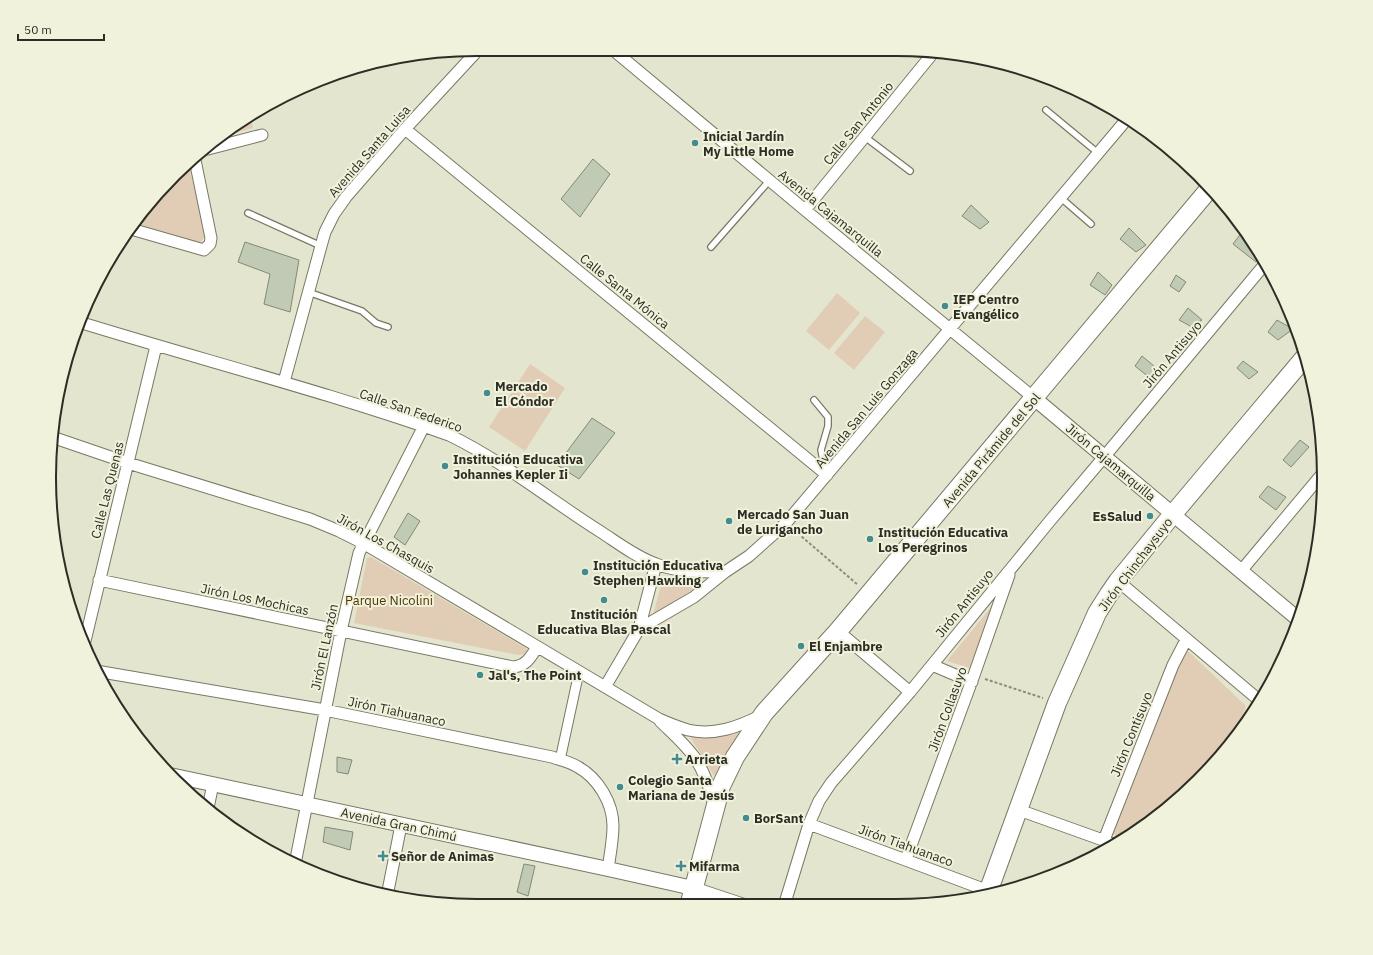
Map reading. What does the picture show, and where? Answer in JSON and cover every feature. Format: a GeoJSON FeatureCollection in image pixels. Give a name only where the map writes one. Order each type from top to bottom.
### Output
{"type":"FeatureCollection","features":[{"type":"Feature","properties":{"kind":"main road","name":"Avenida Pirámide del Sol"},"geometry":{"type":"LineString","coordinates":[[691,898],[721,786],[735,757],[764,714],[838,631],[1206,193]]}},
{"type":"Feature","properties":{"kind":"main road","name":"Jirón Chinchaysuyo"},"geometry":{"type":"LineString","coordinates":[[992,888],[1057,703],[1090,629],[1109,594],[1173,514],[1301,361]]}},
{"type":"Feature","properties":{"kind":"street","name":"Avenida Santa Luisa"},"geometry":{"type":"LineString","coordinates":[[284,382],[320,246],[334,214],[346,197],[405,129],[473,56]]}},
{"type":"Feature","properties":{"kind":"street","name":"Avenida Cajamarquilla"},"geometry":{"type":"LineString","coordinates":[[620,56],[769,181],[1034,398]]}},
{"type":"Feature","properties":{"kind":"street","name":"Calle San Antonio"},"geometry":{"type":"LineString","coordinates":[[805,210],[929,58]]}},
{"type":"Feature","properties":{"kind":"street","name":"Avenida San Luis Gonzaga"},"geometry":{"type":"LineString","coordinates":[[605,687],[639,629],[694,597],[725,572],[749,556],[786,523],[1124,123]]}},
{"type":"Feature","properties":{"kind":"street","name":"Calle Santa Mónica"},"geometry":{"type":"LineString","coordinates":[[405,129],[828,473]]}},
{"type":"Feature","properties":{"kind":"street"},"geometry":{"type":"LineString","coordinates":[[217,147],[262,135]]}},
{"type":"Feature","properties":{"kind":"street"},"geometry":{"type":"LineString","coordinates":[[136,230],[204,250],[207,248],[211,238],[196,164]]}},
{"type":"Feature","properties":{"kind":"street","name":"Jirón Antisuyo"},"geometry":{"type":"LineString","coordinates":[[786,899],[808,824],[819,801],[831,783],[910,692],[1049,522],[1262,268]]}},
{"type":"Feature","properties":{"kind":"street","name":"Calle San Federico"},"geometry":{"type":"LineString","coordinates":[[85,324],[156,346],[284,382],[449,435],[473,447],[636,554],[656,564],[701,572],[725,572]]}},
{"type":"Feature","properties":{"kind":"street","name":"Calle Las Quenas"},"geometry":{"type":"LineString","coordinates":[[86,633],[156,346]]}},
{"type":"Feature","properties":{"kind":"street","name":"Jirón Cajamarquilla"},"geometry":{"type":"LineString","coordinates":[[1034,398],[1294,616]]}},
{"type":"Feature","properties":{"kind":"street","name":"Jirón El Lanzón"},"geometry":{"type":"LineString","coordinates":[[296,858],[341,631],[359,553],[424,426]]}},
{"type":"Feature","properties":{"kind":"street","name":"Jirón Los Chasquis"},"geometry":{"type":"LineString","coordinates":[[58,439],[128,463],[310,519],[339,531],[363,543],[659,719],[688,730],[707,732],[727,730],[764,714]]}},
{"type":"Feature","properties":{"kind":"street"},"geometry":{"type":"LineString","coordinates":[[1241,571],[1317,481]]}},
{"type":"Feature","properties":{"kind":"street"},"geometry":{"type":"LineString","coordinates":[[639,629],[656,564]]}},
{"type":"Feature","properties":{"kind":"street","name":"Jirón Collasuyo"},"geometry":{"type":"LineString","coordinates":[[906,859],[973,679],[1011,568]]}},
{"type":"Feature","properties":{"kind":"street","name":"Jirón Los Mochicas"},"geometry":{"type":"LineString","coordinates":[[99,580],[513,667],[523,665],[528,661],[537,647]]}},
{"type":"Feature","properties":{"kind":"street"},"geometry":{"type":"LineString","coordinates":[[1118,581],[1255,697]]}},
{"type":"Feature","properties":{"kind":"street"},"geometry":{"type":"LineString","coordinates":[[838,631],[910,692]]}},
{"type":"Feature","properties":{"kind":"street","name":"Jirón Contisuyo"},"geometry":{"type":"LineString","coordinates":[[1104,840],[1173,665],[1186,640]]}},
{"type":"Feature","properties":{"kind":"street"},"geometry":{"type":"LineString","coordinates":[[932,664],[973,679]]}},
{"type":"Feature","properties":{"kind":"street","name":"Jirón Tiahuanaco"},"geometry":{"type":"LineString","coordinates":[[103,672],[325,710],[552,757],[578,767],[591,776],[600,788],[612,812],[614,826],[608,869]]}},
{"type":"Feature","properties":{"kind":"street"},"geometry":{"type":"LineString","coordinates":[[560,760],[579,672]]}},
{"type":"Feature","properties":{"kind":"street","name":"Jirón Los Chasquis"},"geometry":{"type":"LineString","coordinates":[[659,719],[685,746],[695,759],[709,788],[715,807]]}},
{"type":"Feature","properties":{"kind":"street","name":"Avenida Gran Chimú"},"geometry":{"type":"LineString","coordinates":[[180,777],[608,869],[691,898]]}},
{"type":"Feature","properties":{"kind":"street"},"geometry":{"type":"LineString","coordinates":[[209,802],[213,784]]}},
{"type":"Feature","properties":{"kind":"street"},"geometry":{"type":"LineString","coordinates":[[1019,810],[1108,842]]}},
{"type":"Feature","properties":{"kind":"street","name":"Jirón Tiahuanaco"},"geometry":{"type":"LineString","coordinates":[[808,824],[906,859],[983,890]]}},
{"type":"Feature","properties":{"kind":"street"},"geometry":{"type":"LineString","coordinates":[[388,890],[401,825]]}},
{"type":"Feature","properties":{"kind":"lane"},"geometry":{"type":"LineString","coordinates":[[1046,110],[1098,153]]}},
{"type":"Feature","properties":{"kind":"lane"},"geometry":{"type":"LineString","coordinates":[[865,137],[910,171]]}},
{"type":"Feature","properties":{"kind":"lane"},"geometry":{"type":"LineString","coordinates":[[711,247],[769,181]]}},
{"type":"Feature","properties":{"kind":"lane"},"geometry":{"type":"LineString","coordinates":[[1061,198],[1091,224]]}},
{"type":"Feature","properties":{"kind":"lane"},"geometry":{"type":"LineString","coordinates":[[248,212],[320,246]]}},
{"type":"Feature","properties":{"kind":"lane"},"geometry":{"type":"LineString","coordinates":[[308,292],[362,311],[370,319],[388,327]]}},
{"type":"Feature","properties":{"kind":"lane"},"geometry":{"type":"LineString","coordinates":[[814,400],[828,417],[828,426],[821,450],[822,460],[828,473]]}},
{"type":"Feature","properties":{"kind":"path"},"geometry":{"type":"LineString","coordinates":[[786,523],[860,586]]}},
{"type":"Feature","properties":{"kind":"path"},"geometry":{"type":"LineString","coordinates":[[973,679],[1057,703]]}},
{"type":"Feature","properties":{"kind":"green space"},"geometry":{"type":"Polygon","coordinates":[[[252,122],[253,128],[235,133],[252,122]]]}},
{"type":"Feature","properties":{"kind":"green space"},"geometry":{"type":"Polygon","coordinates":[[[190,170],[206,235],[200,243],[140,225],[179,179],[190,170]]]}},
{"type":"Feature","properties":{"kind":"green space"},"geometry":{"type":"Polygon","coordinates":[[[837,293],[860,313],[829,350],[806,331],[837,293]]]}},
{"type":"Feature","properties":{"kind":"green space"},"geometry":{"type":"Polygon","coordinates":[[[865,316],[885,332],[854,370],[834,353],[865,316]]]}},
{"type":"Feature","properties":{"kind":"green space"},"geometry":{"type":"Polygon","coordinates":[[[530,364],[565,388],[525,451],[489,427],[530,364]]]}},
{"type":"Feature","properties":{"kind":"green space","name":"Parque Nicolini"},"geometry":{"type":"Polygon","coordinates":[[[371,557],[524,647],[527,650],[526,654],[518,655],[354,623],[367,558],[371,557]]]}},
{"type":"Feature","properties":{"kind":"green space"},"geometry":{"type":"Polygon","coordinates":[[[662,581],[695,588],[653,615],[662,581]]]}},
{"type":"Feature","properties":{"kind":"green space"},"geometry":{"type":"Polygon","coordinates":[[[992,606],[970,668],[947,661],[992,606]]]}},
{"type":"Feature","properties":{"kind":"green space"},"geometry":{"type":"Polygon","coordinates":[[[1188,651],[1246,706],[1242,718],[1230,734],[1194,776],[1152,812],[1117,836],[1112,834],[1177,663],[1188,651]]]}},
{"type":"Feature","properties":{"kind":"green space"},"geometry":{"type":"Polygon","coordinates":[[[740,731],[714,776],[689,735],[722,734],[740,731]]]}},
{"type":"Feature","properties":{"kind":"building"},"geometry":{"type":"Polygon","coordinates":[[[593,159],[610,174],[580,217],[561,199],[593,159]]]}},
{"type":"Feature","properties":{"kind":"building"},"geometry":{"type":"Polygon","coordinates":[[[971,205],[989,222],[980,229],[962,216],[971,205]]]}},
{"type":"Feature","properties":{"kind":"building"},"geometry":{"type":"Polygon","coordinates":[[[1129,228],[1146,245],[1136,252],[1120,239],[1129,228]]]}},
{"type":"Feature","properties":{"kind":"building"},"geometry":{"type":"Polygon","coordinates":[[[1240,235],[1257,261],[1256,262],[1233,244],[1240,235]]]}},
{"type":"Feature","properties":{"kind":"building"},"geometry":{"type":"Polygon","coordinates":[[[245,242],[299,260],[290,312],[264,304],[270,274],[238,262],[245,242]]]}},
{"type":"Feature","properties":{"kind":"building"},"geometry":{"type":"Polygon","coordinates":[[[1098,272],[1112,285],[1105,295],[1090,285],[1098,272]]]}},
{"type":"Feature","properties":{"kind":"building"},"geometry":{"type":"Polygon","coordinates":[[[1176,275],[1186,282],[1179,292],[1170,286],[1176,275]]]}},
{"type":"Feature","properties":{"kind":"building"},"geometry":{"type":"Polygon","coordinates":[[[1188,308],[1202,320],[1192,327],[1179,320],[1188,308]]]}},
{"type":"Feature","properties":{"kind":"building"},"geometry":{"type":"Polygon","coordinates":[[[1277,320],[1289,327],[1291,331],[1278,340],[1268,332],[1277,320]]]}},
{"type":"Feature","properties":{"kind":"building"},"geometry":{"type":"Polygon","coordinates":[[[1142,356],[1160,371],[1150,378],[1135,366],[1142,356]]]}},
{"type":"Feature","properties":{"kind":"building"},"geometry":{"type":"Polygon","coordinates":[[[1243,361],[1258,372],[1249,379],[1237,368],[1243,361]]]}},
{"type":"Feature","properties":{"kind":"building"},"geometry":{"type":"Polygon","coordinates":[[[592,418],[615,433],[579,479],[557,465],[592,418]]]}},
{"type":"Feature","properties":{"kind":"building"},"geometry":{"type":"Polygon","coordinates":[[[1300,440],[1309,447],[1291,467],[1283,460],[1300,440]]]}},
{"type":"Feature","properties":{"kind":"building"},"geometry":{"type":"Polygon","coordinates":[[[1268,486],[1286,497],[1276,510],[1259,497],[1268,486]]]}},
{"type":"Feature","properties":{"kind":"building"},"geometry":{"type":"Polygon","coordinates":[[[408,513],[420,521],[405,545],[394,537],[408,513]]]}},
{"type":"Feature","properties":{"kind":"building"},"geometry":{"type":"Polygon","coordinates":[[[337,757],[352,760],[348,774],[337,772],[337,757]]]}},
{"type":"Feature","properties":{"kind":"building"},"geometry":{"type":"Polygon","coordinates":[[[325,827],[353,832],[350,850],[323,842],[325,827]]]}},
{"type":"Feature","properties":{"kind":"building"},"geometry":{"type":"Polygon","coordinates":[[[524,864],[535,866],[528,896],[517,892],[524,864]]]}},
{"type":"Feature","properties":{"kind":"place","name":"Inicial Jardín My Little Home"},"geometry":{"type":"Point","coordinates":[695,143]}},
{"type":"Feature","properties":{"kind":"place","name":"IEP Centro Evangélico"},"geometry":{"type":"Point","coordinates":[945,306]}},
{"type":"Feature","properties":{"kind":"place","name":"Mercado El Cóndor"},"geometry":{"type":"Point","coordinates":[487,393]}},
{"type":"Feature","properties":{"kind":"place","name":"Institución Educativa Johannes Kepler Ii"},"geometry":{"type":"Point","coordinates":[445,466]}},
{"type":"Feature","properties":{"kind":"place","name":"EsSalud"},"geometry":{"type":"Point","coordinates":[1150,516]}},
{"type":"Feature","properties":{"kind":"place","name":"Mercado San Juan de Lurigancho"},"geometry":{"type":"Point","coordinates":[729,521]}},
{"type":"Feature","properties":{"kind":"place","name":"Institución Educativa Los Peregrinos"},"geometry":{"type":"Point","coordinates":[870,539]}},
{"type":"Feature","properties":{"kind":"place","name":"Institución Educativa Stephen Hawking"},"geometry":{"type":"Point","coordinates":[585,572]}},
{"type":"Feature","properties":{"kind":"place","name":"Institución Educativa Blas Pascal"},"geometry":{"type":"Point","coordinates":[604,600]}},
{"type":"Feature","properties":{"kind":"place","name":"El Enjambre"},"geometry":{"type":"Point","coordinates":[801,646]}},
{"type":"Feature","properties":{"kind":"place","name":"Jal's, The Point"},"geometry":{"type":"Point","coordinates":[480,675]}},
{"type":"Feature","properties":{"kind":"place","name":"Arrieta"},"geometry":{"type":"Point","coordinates":[677,759]}},
{"type":"Feature","properties":{"kind":"place","name":"Colegio Santa Mariana de Jesús"},"geometry":{"type":"Point","coordinates":[620,787]}},
{"type":"Feature","properties":{"kind":"place","name":"BorSant"},"geometry":{"type":"Point","coordinates":[746,818]}},
{"type":"Feature","properties":{"kind":"place","name":"Señor de Animas"},"geometry":{"type":"Point","coordinates":[383,856]}},
{"type":"Feature","properties":{"kind":"place","name":"Mifarma"},"geometry":{"type":"Point","coordinates":[681,866]}}]}
